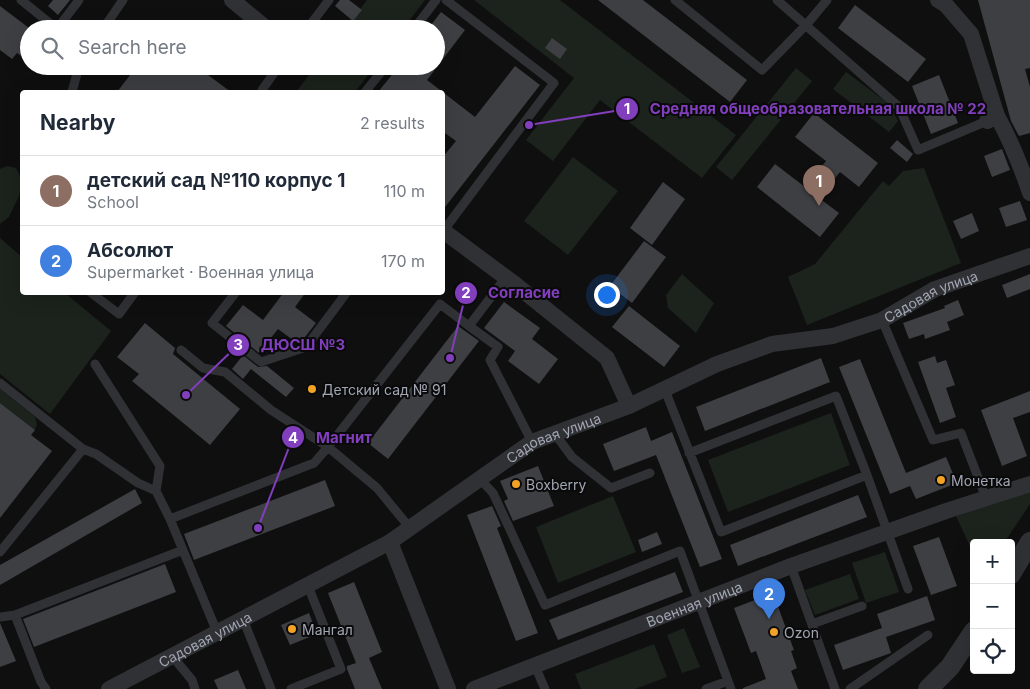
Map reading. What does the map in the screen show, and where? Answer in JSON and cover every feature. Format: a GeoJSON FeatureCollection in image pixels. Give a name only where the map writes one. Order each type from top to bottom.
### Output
{"type":"FeatureCollection","features":[{"type":"Feature","properties":{"kind":"street"},"geometry":{"type":"LineString","coordinates":[[232,0],[256,20]]}},
{"type":"Feature","properties":{"kind":"street"},"geometry":{"type":"LineString","coordinates":[[938,0],[946,5],[971,34],[992,118],[1022,168],[1030,193]]}},
{"type":"Feature","properties":{"kind":"street"},"geometry":{"type":"LineString","coordinates":[[445,231],[506,277],[606,358],[629,406]]}},
{"type":"Feature","properties":{"kind":"street","name":"Садовая улица"},"geometry":{"type":"LineString","coordinates":[[109,689],[390,542],[532,442],[629,406],[717,364],[772,344],[833,336],[882,320],[935,289],[1030,256]]}},
{"type":"Feature","properties":{"kind":"street","name":"Военная улица"},"geometry":{"type":"LineString","coordinates":[[474,689],[791,566],[1030,484]]}},
{"type":"Feature","properties":{"kind":"street"},"geometry":{"type":"LineString","coordinates":[[390,542],[448,689]]}},
{"type":"Feature","properties":{"kind":"street"},"geometry":{"type":"LineString","coordinates":[[928,689],[950,667],[970,637]]}},
{"type":"Feature","properties":{"kind":"lane"},"geometry":{"type":"LineString","coordinates":[[21,0],[46,20]]}},
{"type":"Feature","properties":{"kind":"lane"},"geometry":{"type":"LineString","coordinates":[[64,20],[79,0]]}},
{"type":"Feature","properties":{"kind":"lane"},"geometry":{"type":"LineString","coordinates":[[109,20],[123,0]]}},
{"type":"Feature","properties":{"kind":"lane"},"geometry":{"type":"LineString","coordinates":[[314,20],[329,0]]}},
{"type":"Feature","properties":{"kind":"lane"},"geometry":{"type":"LineString","coordinates":[[421,20],[436,0]]}},
{"type":"Feature","properties":{"kind":"lane"},"geometry":{"type":"LineString","coordinates":[[445,227],[554,83],[446,0]]}},
{"type":"Feature","properties":{"kind":"lane"},"geometry":{"type":"LineString","coordinates":[[675,0],[762,70],[807,24],[827,0]]}},
{"type":"Feature","properties":{"kind":"lane"},"geometry":{"type":"LineString","coordinates":[[777,0],[807,24],[899,107],[918,150],[992,118]]}},
{"type":"Feature","properties":{"kind":"lane"},"geometry":{"type":"LineString","coordinates":[[73,90],[77,75]]}},
{"type":"Feature","properties":{"kind":"lane"},"geometry":{"type":"LineString","coordinates":[[262,90],[273,75]]}},
{"type":"Feature","properties":{"kind":"lane"},"geometry":{"type":"LineString","coordinates":[[367,90],[379,75]]}},
{"type":"Feature","properties":{"kind":"lane"},"geometry":{"type":"LineString","coordinates":[[469,326],[506,277]]}},
{"type":"Feature","properties":{"kind":"lane"},"geometry":{"type":"LineString","coordinates":[[94,295],[119,314],[133,295]]}},
{"type":"Feature","properties":{"kind":"lane"},"geometry":{"type":"LineString","coordinates":[[234,295],[212,323],[261,362],[306,347],[345,295]]}},
{"type":"Feature","properties":{"kind":"lane"},"geometry":{"type":"LineString","coordinates":[[170,519],[314,463],[440,304],[498,347],[490,360],[532,442]]}},
{"type":"Feature","properties":{"kind":"lane"},"geometry":{"type":"LineString","coordinates":[[882,320],[933,440],[962,433],[986,498]]}},
{"type":"Feature","properties":{"kind":"lane"},"geometry":{"type":"LineString","coordinates":[[181,350],[203,368],[224,372],[271,410],[328,447],[377,488],[410,528]]}},
{"type":"Feature","properties":{"kind":"lane"},"geometry":{"type":"LineString","coordinates":[[95,364],[160,466],[156,491],[170,519],[218,632]]}},
{"type":"Feature","properties":{"kind":"lane"},"geometry":{"type":"LineString","coordinates":[[0,383],[83,450],[96,454],[138,483],[156,491]]}},
{"type":"Feature","properties":{"kind":"lane"},"geometry":{"type":"LineString","coordinates":[[665,390],[721,532],[867,476]]}},
{"type":"Feature","properties":{"kind":"lane"},"geometry":{"type":"LineString","coordinates":[[690,453],[836,396],[908,589]]}},
{"type":"Feature","properties":{"kind":"lane"},"geometry":{"type":"LineString","coordinates":[[556,434],[572,457],[611,488],[650,473]]}},
{"type":"Feature","properties":{"kind":"lane"},"geometry":{"type":"LineString","coordinates":[[0,552],[83,450]]}},
{"type":"Feature","properties":{"kind":"lane"},"geometry":{"type":"LineString","coordinates":[[480,479],[493,493],[544,604],[680,551],[700,601],[729,685],[706,689]]}},
{"type":"Feature","properties":{"kind":"lane"},"geometry":{"type":"LineString","coordinates":[[0,617],[15,615],[183,550]]}},
{"type":"Feature","properties":{"kind":"lane"},"geometry":{"type":"LineString","coordinates":[[791,566],[835,689]]}},
{"type":"Feature","properties":{"kind":"lane"},"geometry":{"type":"LineString","coordinates":[[291,689],[341,669],[308,586]]}},
{"type":"Feature","properties":{"kind":"lane"},"geometry":{"type":"LineString","coordinates":[[812,624],[862,606]]}},
{"type":"Feature","properties":{"kind":"lane"},"geometry":{"type":"LineString","coordinates":[[15,615],[41,682],[46,689]]}},
{"type":"Feature","properties":{"kind":"lane"},"geometry":{"type":"LineString","coordinates":[[243,620],[271,689]]}},
{"type":"Feature","properties":{"kind":"lane"},"geometry":{"type":"LineString","coordinates":[[850,689],[928,635]]}},
{"type":"Feature","properties":{"kind":"lane"},"geometry":{"type":"LineString","coordinates":[[172,656],[192,680],[195,689]]}},
{"type":"Feature","properties":{"kind":"lane"},"geometry":{"type":"LineString","coordinates":[[535,666],[545,689]]}},
{"type":"Feature","properties":{"kind":"shaded area"},"geometry":{"type":"Polygon","coordinates":[[[367,0],[425,0],[410,20],[352,20],[367,0]]]}},
{"type":"Feature","properties":{"kind":"shaded area"},"geometry":{"type":"Polygon","coordinates":[[[474,0],[560,0],[736,135],[702,178],[600,100],[553,161],[526,140],[574,78],[474,0]]]}},
{"type":"Feature","properties":{"kind":"shaded area"},"geometry":{"type":"Polygon","coordinates":[[[796,68],[812,81],[732,180],[716,167],[796,68]]]}},
{"type":"Feature","properties":{"kind":"shaded area"},"geometry":{"type":"Polygon","coordinates":[[[846,72],[888,103],[898,121],[889,132],[833,89],[846,72]]]}},
{"type":"Feature","properties":{"kind":"shaded area"},"geometry":{"type":"Polygon","coordinates":[[[309,75],[368,75],[357,90],[298,90],[309,75]]]}},
{"type":"Feature","properties":{"kind":"shaded area"},"geometry":{"type":"Polygon","coordinates":[[[573,157],[618,191],[568,255],[524,221],[573,157]]]}},
{"type":"Feature","properties":{"kind":"shaded area"},"geometry":{"type":"Polygon","coordinates":[[[7,166],[16,168],[20,176],[20,191],[9,217],[0,224],[0,169],[7,166]]]}},
{"type":"Feature","properties":{"kind":"shaded area"},"geometry":{"type":"Polygon","coordinates":[[[924,168],[961,263],[807,325],[788,277],[815,264],[883,181],[889,186],[903,171],[924,168]]]}},
{"type":"Feature","properties":{"kind":"shaded area"},"geometry":{"type":"Polygon","coordinates":[[[0,238],[20,255],[20,295],[67,295],[111,331],[50,414],[0,374],[0,238]]]}},
{"type":"Feature","properties":{"kind":"shaded area"},"geometry":{"type":"Polygon","coordinates":[[[682,274],[714,303],[696,333],[668,308],[666,295],[682,274]]]}},
{"type":"Feature","properties":{"kind":"shaded area"},"geometry":{"type":"Polygon","coordinates":[[[0,389],[35,417],[37,424],[35,430],[0,403],[0,389]]]}},
{"type":"Feature","properties":{"kind":"shaded area"},"geometry":{"type":"Polygon","coordinates":[[[831,413],[850,465],[728,512],[708,460],[831,413]]]}},
{"type":"Feature","properties":{"kind":"shaded area"},"geometry":{"type":"Polygon","coordinates":[[[1030,490],[1030,504],[1007,539],[970,539],[970,546],[956,516],[1030,490]]]}},
{"type":"Feature","properties":{"kind":"shaded area"},"geometry":{"type":"Polygon","coordinates":[[[613,496],[636,552],[558,583],[536,527],[613,496]]]}},
{"type":"Feature","properties":{"kind":"shaded area"},"geometry":{"type":"Polygon","coordinates":[[[885,552],[899,592],[866,603],[852,563],[885,552]]]}},
{"type":"Feature","properties":{"kind":"shaded area"},"geometry":{"type":"Polygon","coordinates":[[[850,574],[859,599],[815,615],[805,590],[850,574]]]}},
{"type":"Feature","properties":{"kind":"shaded area"},"geometry":{"type":"Polygon","coordinates":[[[684,628],[700,667],[682,673],[667,635],[684,628]]]}},
{"type":"Feature","properties":{"kind":"shaded area"},"geometry":{"type":"Polygon","coordinates":[[[654,644],[667,677],[635,689],[581,689],[575,674],[654,644]]]}},
{"type":"Feature","properties":{"kind":"building"},"geometry":{"type":"Polygon","coordinates":[[[53,0],[70,0],[58,15],[48,6],[53,0]]]}},
{"type":"Feature","properties":{"kind":"building"},"geometry":{"type":"Polygon","coordinates":[[[340,0],[349,0],[362,10],[352,20],[335,6],[340,0]]]}},
{"type":"Feature","properties":{"kind":"building"},"geometry":{"type":"Polygon","coordinates":[[[598,0],[643,0],[747,80],[730,102],[598,0]]]}},
{"type":"Feature","properties":{"kind":"building"},"geometry":{"type":"Polygon","coordinates":[[[978,0],[1030,0],[1030,68],[1025,69],[1030,87],[1030,133],[1019,136],[1011,121],[978,0]]]}},
{"type":"Feature","properties":{"kind":"building"},"geometry":{"type":"Polygon","coordinates":[[[855,5],[926,59],[908,82],[838,28],[855,5]]]}},
{"type":"Feature","properties":{"kind":"building"},"geometry":{"type":"Polygon","coordinates":[[[0,6],[20,21],[20,55],[17,53],[12,59],[0,50],[0,6]]]}},
{"type":"Feature","properties":{"kind":"building"},"geometry":{"type":"Polygon","coordinates":[[[441,12],[465,30],[445,56],[445,20],[435,20],[441,12]]]}},
{"type":"Feature","properties":{"kind":"building"},"geometry":{"type":"Polygon","coordinates":[[[552,38],[567,49],[560,59],[545,48],[552,38]]]}},
{"type":"Feature","properties":{"kind":"building"},"geometry":{"type":"Polygon","coordinates":[[[515,66],[540,85],[445,207],[445,154],[456,141],[445,133],[445,94],[475,117],[515,66]]]}},
{"type":"Feature","properties":{"kind":"building"},"geometry":{"type":"Polygon","coordinates":[[[130,75],[208,75],[228,90],[119,90],[130,75]]]}},
{"type":"Feature","properties":{"kind":"building"},"geometry":{"type":"Polygon","coordinates":[[[392,75],[431,75],[427,80],[440,90],[380,90],[392,75]]]}},
{"type":"Feature","properties":{"kind":"building"},"geometry":{"type":"Polygon","coordinates":[[[939,75],[958,123],[931,134],[912,86],[939,75]]]}},
{"type":"Feature","properties":{"kind":"building"},"geometry":{"type":"Polygon","coordinates":[[[814,113],[878,163],[859,187],[840,172],[819,198],[839,213],[820,237],[757,187],[775,164],[805,187],[826,161],[795,137],[814,113]]]}},
{"type":"Feature","properties":{"kind":"building"},"geometry":{"type":"Polygon","coordinates":[[[897,140],[913,154],[907,162],[890,148],[897,140]]]}},
{"type":"Feature","properties":{"kind":"building"},"geometry":{"type":"Polygon","coordinates":[[[1002,149],[1010,170],[992,177],[984,156],[1002,149]]]}},
{"type":"Feature","properties":{"kind":"building"},"geometry":{"type":"Polygon","coordinates":[[[663,182],[685,199],[652,245],[630,228],[663,182]]]}},
{"type":"Feature","properties":{"kind":"building"},"geometry":{"type":"Polygon","coordinates":[[[1020,201],[1027,220],[1006,227],[999,208],[1020,201]]]}},
{"type":"Feature","properties":{"kind":"building"},"geometry":{"type":"Polygon","coordinates":[[[972,213],[979,231],[961,239],[953,221],[972,213]]]}},
{"type":"Feature","properties":{"kind":"building"},"geometry":{"type":"Polygon","coordinates":[[[644,241],[666,257],[632,303],[610,286],[644,241]]]}},
{"type":"Feature","properties":{"kind":"building"},"geometry":{"type":"Polygon","coordinates":[[[1030,274],[1030,289],[1007,298],[1002,285],[1030,274]]]}},
{"type":"Feature","properties":{"kind":"building"},"geometry":{"type":"Polygon","coordinates":[[[282,295],[304,295],[295,307],[316,323],[301,342],[297,343],[278,329],[259,353],[226,326],[243,305],[263,320],[282,295]]]}},
{"type":"Feature","properties":{"kind":"building"},"geometry":{"type":"Polygon","coordinates":[[[958,300],[964,315],[947,322],[950,330],[925,339],[924,334],[909,339],[903,323],[945,308],[944,306],[958,300]]]}},
{"type":"Feature","properties":{"kind":"building"},"geometry":{"type":"Polygon","coordinates":[[[504,302],[540,328],[532,339],[558,359],[539,384],[508,361],[515,351],[484,328],[504,302]]]}},
{"type":"Feature","properties":{"kind":"building"},"geometry":{"type":"Polygon","coordinates":[[[629,306],[680,346],[664,367],[612,327],[629,306]]]}},
{"type":"Feature","properties":{"kind":"building"},"geometry":{"type":"Polygon","coordinates":[[[145,323],[175,348],[173,354],[240,409],[210,445],[132,381],[139,374],[117,357],[145,323]]]}},
{"type":"Feature","properties":{"kind":"building"},"geometry":{"type":"Polygon","coordinates":[[[458,326],[479,341],[388,459],[368,443],[458,326]]]}},
{"type":"Feature","properties":{"kind":"building"},"geometry":{"type":"Polygon","coordinates":[[[243,355],[258,367],[267,366],[294,388],[286,397],[251,369],[243,379],[232,369],[243,355]]]}},
{"type":"Feature","properties":{"kind":"building"},"geometry":{"type":"Polygon","coordinates":[[[935,356],[937,363],[946,360],[955,385],[946,388],[956,417],[940,423],[918,362],[935,356]]]}},
{"type":"Feature","properties":{"kind":"building"},"geometry":{"type":"Polygon","coordinates":[[[821,358],[830,382],[705,431],[696,407],[821,358]]]}},
{"type":"Feature","properties":{"kind":"building"},"geometry":{"type":"Polygon","coordinates":[[[860,359],[906,473],[946,457],[957,483],[916,499],[910,486],[890,494],[839,367],[860,359]]]}},
{"type":"Feature","properties":{"kind":"building"},"geometry":{"type":"Polygon","coordinates":[[[1030,391],[1030,412],[1013,418],[1027,456],[1002,466],[981,410],[1030,391]]]}},
{"type":"Feature","properties":{"kind":"building"},"geometry":{"type":"Polygon","coordinates":[[[0,403],[35,430],[31,435],[52,451],[0,518],[0,403]]]}},
{"type":"Feature","properties":{"kind":"building"},"geometry":{"type":"Polygon","coordinates":[[[646,427],[651,441],[672,432],[722,559],[700,567],[656,455],[614,471],[603,444],[646,427]]]}},
{"type":"Feature","properties":{"kind":"building"},"geometry":{"type":"Polygon","coordinates":[[[538,466],[554,506],[513,521],[504,501],[508,499],[500,481],[538,466]]]}},
{"type":"Feature","properties":{"kind":"building"},"geometry":{"type":"Polygon","coordinates":[[[325,480],[335,506],[194,560],[184,534],[325,480]]]}},
{"type":"Feature","properties":{"kind":"building"},"geometry":{"type":"Polygon","coordinates":[[[135,489],[142,503],[0,585],[0,565],[135,489]]]}},
{"type":"Feature","properties":{"kind":"building"},"geometry":{"type":"Polygon","coordinates":[[[858,495],[867,517],[738,566],[730,545],[858,495]]]}},
{"type":"Feature","properties":{"kind":"building"},"geometry":{"type":"Polygon","coordinates":[[[492,506],[501,526],[497,528],[538,633],[516,641],[467,515],[492,506]]]}},
{"type":"Feature","properties":{"kind":"building"},"geometry":{"type":"Polygon","coordinates":[[[657,532],[662,544],[642,552],[638,540],[657,532]]]}},
{"type":"Feature","properties":{"kind":"building"},"geometry":{"type":"Polygon","coordinates":[[[939,537],[957,586],[931,595],[913,546],[939,537]]]}},
{"type":"Feature","properties":{"kind":"building"},"geometry":{"type":"Polygon","coordinates":[[[165,564],[176,592],[34,647],[23,619],[165,564]]]}},
{"type":"Feature","properties":{"kind":"building"},"geometry":{"type":"Polygon","coordinates":[[[675,572],[683,592],[558,640],[549,620],[675,572]]]}},
{"type":"Feature","properties":{"kind":"building"},"geometry":{"type":"Polygon","coordinates":[[[354,582],[382,652],[369,658],[382,689],[355,689],[347,669],[347,666],[356,663],[328,593],[354,582]]]}},
{"type":"Feature","properties":{"kind":"building"},"geometry":{"type":"Polygon","coordinates":[[[773,593],[794,650],[791,651],[797,668],[791,671],[798,689],[743,689],[766,679],[756,651],[751,653],[734,608],[773,593]]]}},
{"type":"Feature","properties":{"kind":"building"},"geometry":{"type":"Polygon","coordinates":[[[927,596],[935,620],[886,637],[891,653],[843,670],[834,645],[882,628],[877,614],[927,596]]]}},
{"type":"Feature","properties":{"kind":"building"},"geometry":{"type":"Polygon","coordinates":[[[309,613],[317,634],[290,645],[281,625],[309,613]]]}},
{"type":"Feature","properties":{"kind":"building"},"geometry":{"type":"Polygon","coordinates":[[[0,623],[16,661],[0,667],[0,623]]]}},
{"type":"Feature","properties":{"kind":"building"},"geometry":{"type":"Polygon","coordinates":[[[238,670],[246,689],[218,689],[214,680],[238,670]]]}},
{"type":"Feature","properties":{"kind":"place","name":"Средняя общеобразовательная школа № 22"},"geometry":{"type":"Point","coordinates":[529,125]}},
{"type":"Feature","properties":{"kind":"place","name":"детский сад №110 корпус 1"},"geometry":{"type":"Point","coordinates":[819,206]}},
{"type":"Feature","properties":{"kind":"place","name":"Согласие"},"geometry":{"type":"Point","coordinates":[450,358]}},
{"type":"Feature","properties":{"kind":"place","name":"Детский сад № 91"},"geometry":{"type":"Point","coordinates":[312,389]}},
{"type":"Feature","properties":{"kind":"place","name":"ДЮСШ №3"},"geometry":{"type":"Point","coordinates":[186,395]}},
{"type":"Feature","properties":{"kind":"place","name":"Монетка"},"geometry":{"type":"Point","coordinates":[941,480]}},
{"type":"Feature","properties":{"kind":"place","name":"Boxberry"},"geometry":{"type":"Point","coordinates":[516,484]}},
{"type":"Feature","properties":{"kind":"place","name":"Магнит"},"geometry":{"type":"Point","coordinates":[258,528]}},
{"type":"Feature","properties":{"kind":"place","name":"Абсолют"},"geometry":{"type":"Point","coordinates":[769,619]}},
{"type":"Feature","properties":{"kind":"place","name":"Мангал"},"geometry":{"type":"Point","coordinates":[292,629]}},
{"type":"Feature","properties":{"kind":"place","name":"Ozon"},"geometry":{"type":"Point","coordinates":[774,632]}}]}
